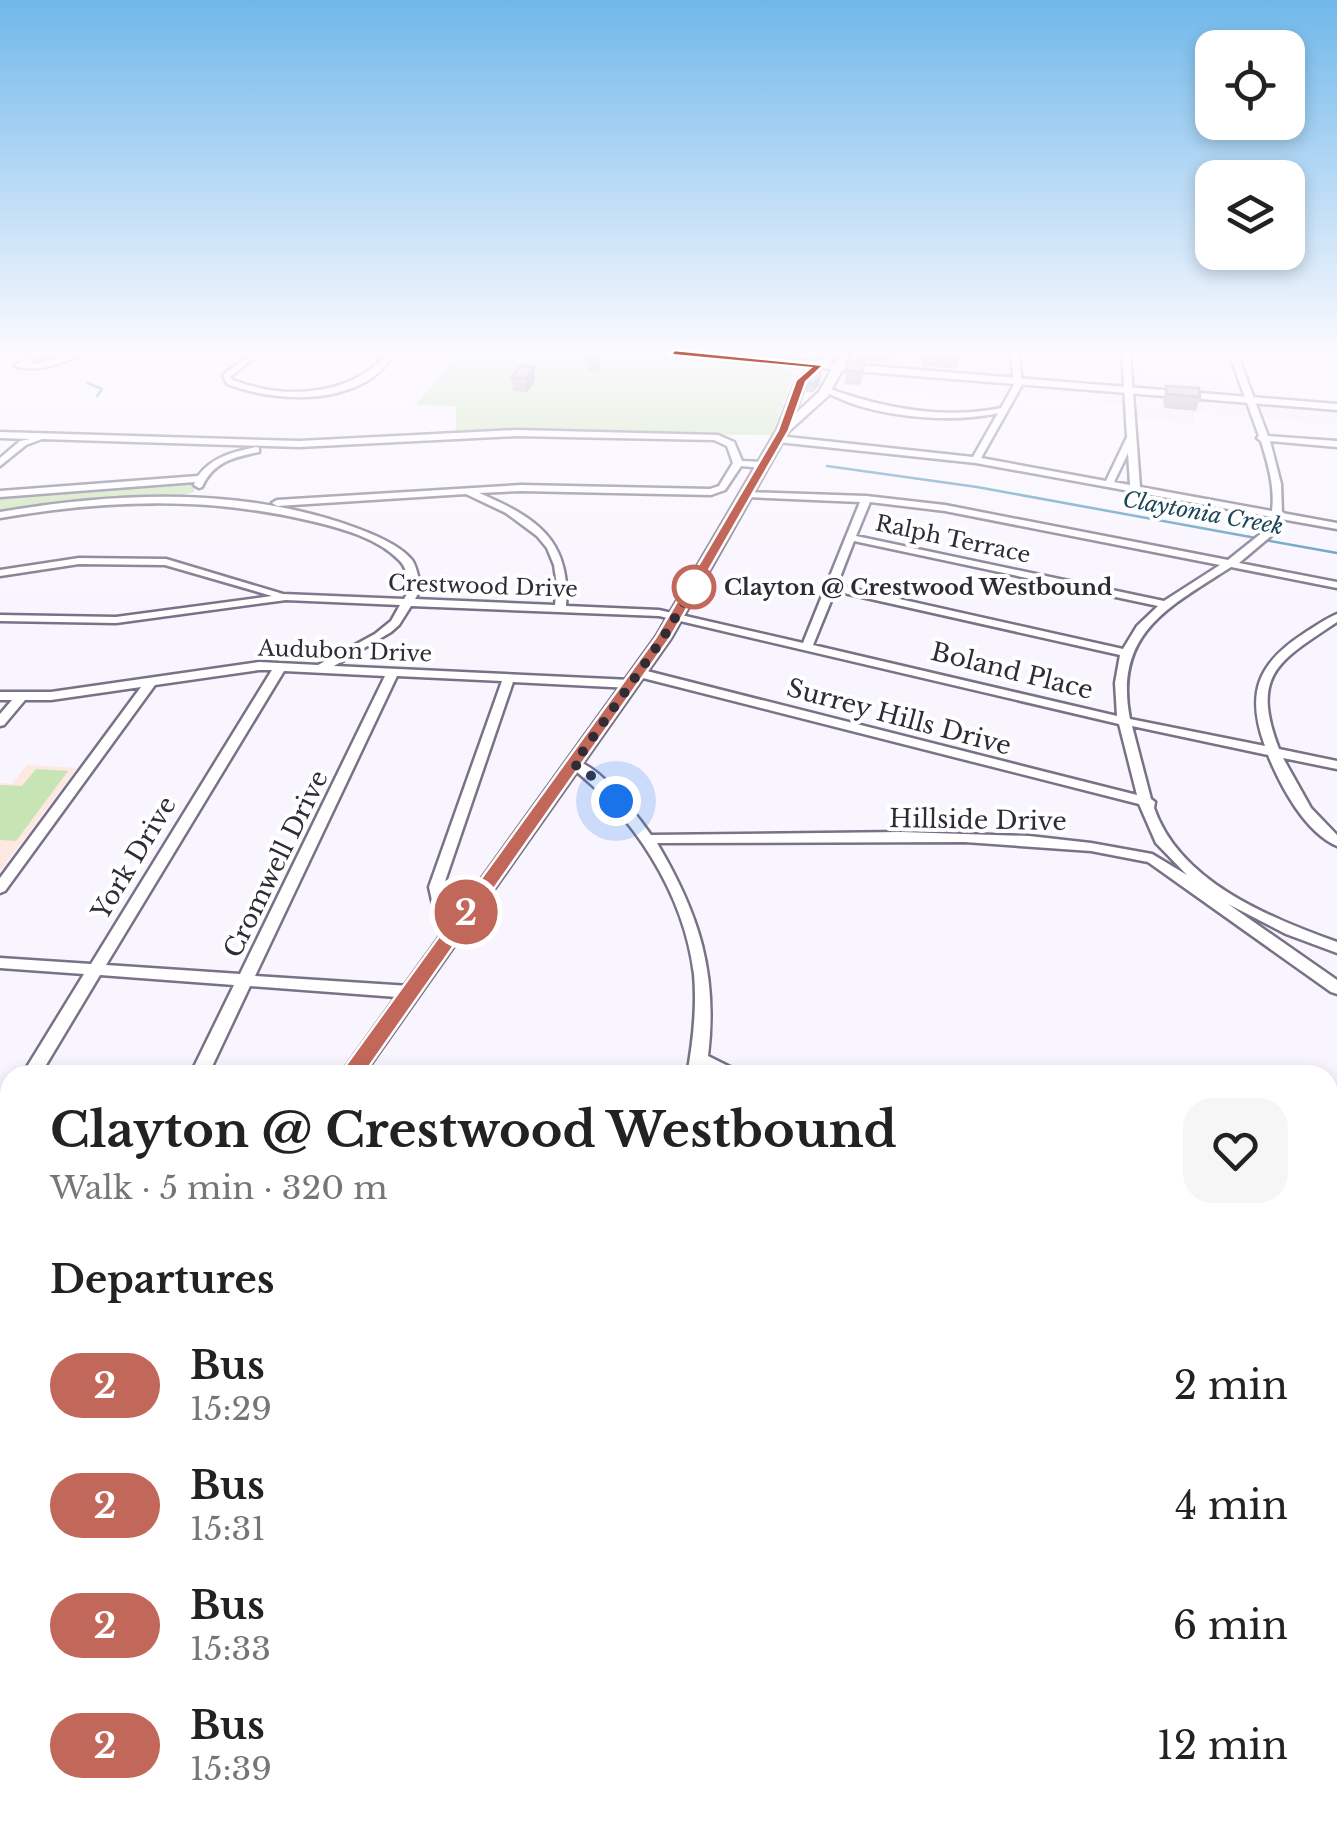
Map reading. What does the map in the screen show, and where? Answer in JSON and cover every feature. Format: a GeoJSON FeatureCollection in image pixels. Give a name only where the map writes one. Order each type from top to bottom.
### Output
{"type":"FeatureCollection","features":[{"type":"Feature","properties":{"kind":"main road"},"geometry":{"type":"LineString","coordinates":[[358,1065],[678,615],[779,438]]}},
{"type":"Feature","properties":{"kind":"street"},"geometry":{"type":"LineString","coordinates":[[6,438],[14,449]]}},
{"type":"Feature","properties":{"kind":"street"},"geometry":{"type":"LineString","coordinates":[[0,462],[14,449],[45,438]]}},
{"type":"Feature","properties":{"kind":"street"},"geometry":{"type":"LineString","coordinates":[[120,438],[300,444],[414,438]]}},
{"type":"Feature","properties":{"kind":"street"},"geometry":{"type":"LineString","coordinates":[[718,438],[731,444],[738,463]]}},
{"type":"Feature","properties":{"kind":"street"},"geometry":{"type":"LineString","coordinates":[[813,438],[976,460],[1337,526]]}},
{"type":"Feature","properties":{"kind":"street"},"geometry":{"type":"LineString","coordinates":[[976,460],[989,438]]}},
{"type":"Feature","properties":{"kind":"street"},"geometry":{"type":"LineString","coordinates":[[1109,484],[1131,438]]}},
{"type":"Feature","properties":{"kind":"street"},"geometry":{"type":"LineString","coordinates":[[1132,438],[1136,489]]}},
{"type":"Feature","properties":{"kind":"street"},"geometry":{"type":"LineString","coordinates":[[1262,438],[1279,495],[1278,515],[1261,540],[1164,604],[1126,653],[1118,688],[1148,802],[1165,846],[1216,888],[1279,926],[1337,948]]}},
{"type":"Feature","properties":{"kind":"street"},"geometry":{"type":"LineString","coordinates":[[1265,438],[1337,444]]}},
{"type":"Feature","properties":{"kind":"street"},"geometry":{"type":"LineString","coordinates":[[232,442],[236,454]]}},
{"type":"Feature","properties":{"kind":"street"},"geometry":{"type":"LineString","coordinates":[[176,500],[200,484],[205,470],[236,454],[300,444]]}},
{"type":"Feature","properties":{"kind":"street"},"geometry":{"type":"LineString","coordinates":[[738,463],[763,465]]}},
{"type":"Feature","properties":{"kind":"street"},"geometry":{"type":"LineString","coordinates":[[258,505],[462,489],[711,492],[722,488],[738,463]]}},
{"type":"Feature","properties":{"kind":"street"},"geometry":{"type":"LineString","coordinates":[[0,494],[200,484],[227,502]]}},
{"type":"Feature","properties":{"kind":"street"},"geometry":{"type":"LineString","coordinates":[[502,506],[507,494],[524,488]]}},
{"type":"Feature","properties":{"kind":"street"},"geometry":{"type":"LineString","coordinates":[[462,489],[523,518],[556,553],[565,581],[560,608]]}},
{"type":"Feature","properties":{"kind":"street"},"geometry":{"type":"LineString","coordinates":[[747,494],[866,499],[945,508],[1337,585]]}},
{"type":"Feature","properties":{"kind":"street"},"geometry":{"type":"LineString","coordinates":[[320,519],[318,508],[336,498]]}},
{"type":"Feature","properties":{"kind":"street"},"geometry":{"type":"LineString","coordinates":[[808,645],[866,499]]}},
{"type":"Feature","properties":{"kind":"street"},"geometry":{"type":"LineString","coordinates":[[0,515],[74,504],[227,502],[320,519],[366,535],[407,560],[416,576],[409,603],[382,634],[320,669]]}},
{"type":"Feature","properties":{"kind":"street","name":"Ralph Terrace"},"geometry":{"type":"LineString","coordinates":[[852,538],[1164,604]]}},
{"type":"Feature","properties":{"kind":"street","name":"Crestwood Drive"},"geometry":{"type":"LineString","coordinates":[[0,573],[79,561],[132,560],[195,566],[286,597]]}},
{"type":"Feature","properties":{"kind":"street"},"geometry":{"type":"LineString","coordinates":[[204,605],[220,590],[226,577]]}},
{"type":"Feature","properties":{"kind":"street"},"geometry":{"type":"LineString","coordinates":[[832,588],[1126,653]]}},
{"type":"Feature","properties":{"kind":"street","name":"Crestwood Drive"},"geometry":{"type":"LineString","coordinates":[[0,618],[116,620],[204,605],[286,597],[678,615]]}},
{"type":"Feature","properties":{"kind":"street","name":"Boland Place"},"geometry":{"type":"LineString","coordinates":[[678,615],[1124,721],[1337,765]]}},
{"type":"Feature","properties":{"kind":"street"},"geometry":{"type":"LineString","coordinates":[[1337,616],[1271,667],[1261,686],[1262,724],[1306,816],[1337,842]]}},
{"type":"Feature","properties":{"kind":"street","name":"Audubon Drive"},"geometry":{"type":"LineString","coordinates":[[0,696],[150,684],[250,667],[509,678],[635,678]]}},
{"type":"Feature","properties":{"kind":"street","name":"York Drive"},"geometry":{"type":"LineString","coordinates":[[37,1065],[280,667]]}},
{"type":"Feature","properties":{"kind":"street","name":"Cromwell Drive"},"geometry":{"type":"LineString","coordinates":[[204,1065],[393,672]]}},
{"type":"Feature","properties":{"kind":"street"},"geometry":{"type":"LineString","coordinates":[[464,916],[438,902],[436,887],[509,678]]}},
{"type":"Feature","properties":{"kind":"street","name":"Surrey Hills Drive"},"geometry":{"type":"LineString","coordinates":[[635,678],[1148,802]]}},
{"type":"Feature","properties":{"kind":"street"},"geometry":{"type":"LineString","coordinates":[[0,888],[150,684]]}},
{"type":"Feature","properties":{"kind":"street"},"geometry":{"type":"LineString","coordinates":[[0,722],[21,697]]}},
{"type":"Feature","properties":{"kind":"street"},"geometry":{"type":"LineString","coordinates":[[574,764],[603,784],[646,839],[696,945],[702,992],[698,1065]]}},
{"type":"Feature","properties":{"kind":"street","name":"Hillside Drive"},"geometry":{"type":"LineString","coordinates":[[646,839],[988,840],[1101,848],[1152,858],[1337,988]]}},
{"type":"Feature","properties":{"kind":"street"},"geometry":{"type":"LineString","coordinates":[[0,963],[410,992]]}},
{"type":"Feature","properties":{"kind":"shaded area"},"geometry":{"type":"Polygon","coordinates":[[[27,765],[77,768],[0,871],[0,783],[12,784],[27,765]]]}},
{"type":"Feature","properties":{"kind":"green space"},"geometry":{"type":"Polygon","coordinates":[[[180,482],[195,485],[194,492],[177,497],[80,501],[0,512],[0,496],[180,482]]]}},
{"type":"Feature","properties":{"kind":"green space"},"geometry":{"type":"Polygon","coordinates":[[[36,769],[68,771],[16,841],[0,840],[0,785],[22,786],[36,769]]]}},
{"type":"Feature","properties":{"kind":"waterway","name":"Claytonia Creek"},"geometry":{"type":"LineString","coordinates":[[827,466],[977,487],[1256,538]]}},
{"type":"Feature","properties":{"kind":"waterway","name":"Claytonia Creek"},"geometry":{"type":"LineString","coordinates":[[1265,540],[1337,553]]}},
{"type":"Feature","properties":{"kind":"bus line","name":"2"},"geometry":{"type":"LineString","coordinates":[[358,1065],[663,638],[778,438]]}},
{"type":"Feature","properties":{"kind":"place","name":"Clayton @ Crestwood Westbound"},"geometry":{"type":"Point","coordinates":[694,587]}},
{"type":"Feature","properties":{"kind":"route"},"geometry":{"type":"LineString","coordinates":[[616,801],[603,784],[574,764],[663,638],[697,581],[694,587]]}}]}
